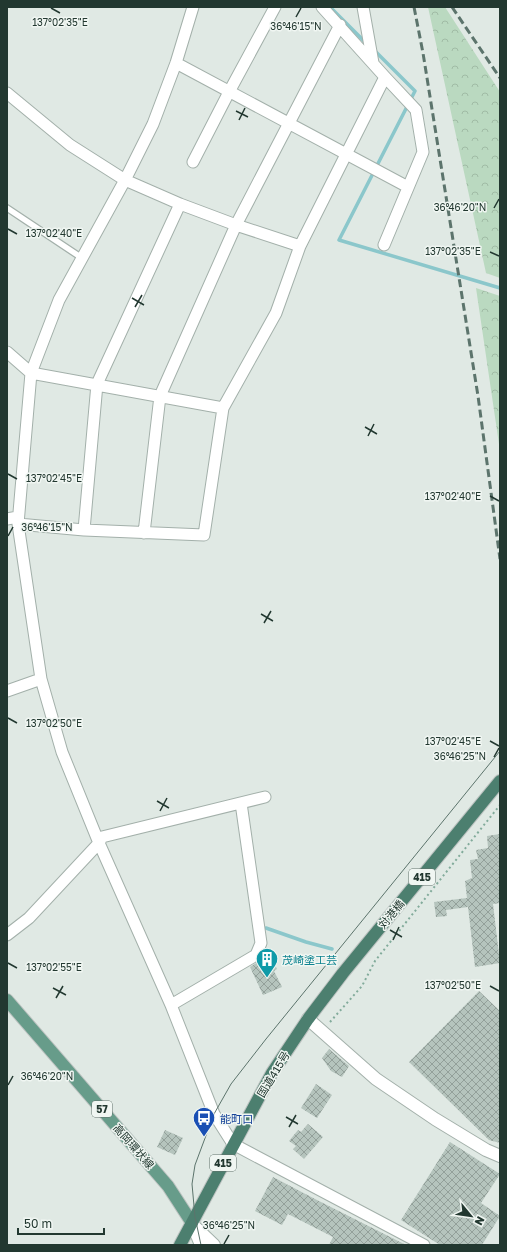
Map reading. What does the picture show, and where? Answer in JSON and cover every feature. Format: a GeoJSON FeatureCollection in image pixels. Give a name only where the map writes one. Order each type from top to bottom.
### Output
{"type":"FeatureCollection","features":[{"type":"Feature","properties":{"kind":"highway","name":"対港橋"},"geometry":{"type":"LineString","coordinates":[[343,973],[500,781]]}},
{"type":"Feature","properties":{"kind":"highway","name":"国道415号"},"geometry":{"type":"LineString","coordinates":[[180,1245],[272,1073],[308,1019],[343,973]]}},
{"type":"Feature","properties":{"kind":"main road","name":"高岡環状線"},"geometry":{"type":"LineString","coordinates":[[7,1000],[168,1186],[192,1223]]}},
{"type":"Feature","properties":{"kind":"street"},"geometry":{"type":"LineString","coordinates":[[193,7],[176,62],[153,124],[126,180],[59,300],[31,373],[14,520],[41,679],[62,752],[99,843],[171,1005],[214,1114],[233,1144],[424,1245]]}},
{"type":"Feature","properties":{"kind":"street"},"geometry":{"type":"LineString","coordinates":[[193,162],[275,7]]}},
{"type":"Feature","properties":{"kind":"street"},"geometry":{"type":"LineString","coordinates":[[322,7],[416,110],[423,152],[384,245]]}},
{"type":"Feature","properties":{"kind":"street"},"geometry":{"type":"LineString","coordinates":[[363,7],[373,64]]}},
{"type":"Feature","properties":{"kind":"street"},"geometry":{"type":"LineString","coordinates":[[144,532],[160,396],[236,225],[288,122],[340,25]]}},
{"type":"Feature","properties":{"kind":"street"},"geometry":{"type":"LineString","coordinates":[[176,62],[229,92],[408,187]]}},
{"type":"Feature","properties":{"kind":"street"},"geometry":{"type":"LineString","coordinates":[[14,520],[84,530],[204,535],[223,408],[276,313],[300,246],[385,77]]}},
{"type":"Feature","properties":{"kind":"street"},"geometry":{"type":"LineString","coordinates":[[7,94],[70,145],[126,180],[180,204],[236,225],[300,246]]}},
{"type":"Feature","properties":{"kind":"street"},"geometry":{"type":"LineString","coordinates":[[84,530],[97,384],[180,204]]}},
{"type":"Feature","properties":{"kind":"street"},"geometry":{"type":"LineString","coordinates":[[7,352],[31,373],[223,408]]}},
{"type":"Feature","properties":{"kind":"street"},"geometry":{"type":"LineString","coordinates":[[7,691],[41,679]]}},
{"type":"Feature","properties":{"kind":"street"},"geometry":{"type":"LineString","coordinates":[[7,935],[29,918],[99,843],[102,837],[265,797]]}},
{"type":"Feature","properties":{"kind":"street"},"geometry":{"type":"LineString","coordinates":[[171,1005],[256,955],[261,943],[241,803]]}},
{"type":"Feature","properties":{"kind":"street"},"geometry":{"type":"LineString","coordinates":[[308,1019],[376,1079],[435,1119],[486,1150],[500,1156]]}},
{"type":"Feature","properties":{"kind":"street"},"geometry":{"type":"LineString","coordinates":[[192,1223],[196,1245]]}},
{"type":"Feature","properties":{"kind":"street"},"geometry":{"type":"LineString","coordinates":[[192,1223],[201,1245]]}},
{"type":"Feature","properties":{"kind":"street"},"geometry":{"type":"LineString","coordinates":[[192,1223],[214,1245]]}},
{"type":"Feature","properties":{"kind":"lane"},"geometry":{"type":"LineString","coordinates":[[7,208],[82,258]]}},
{"type":"Feature","properties":{"kind":"path"},"geometry":{"type":"LineString","coordinates":[[322,1031],[362,986],[375,961],[500,805]]}},
{"type":"Feature","properties":{"kind":"green space"},"geometry":{"type":"Polygon","coordinates":[[[428,7],[445,7],[500,92],[500,278],[486,273],[428,7]]]}},
{"type":"Feature","properties":{"kind":"green space"},"geometry":{"type":"Polygon","coordinates":[[[476,288],[500,296],[500,451],[476,288]]]}},
{"type":"Feature","properties":{"kind":"building"},"geometry":{"type":"Polygon","coordinates":[[[500,834],[500,903],[493,904],[500,963],[475,967],[468,907],[446,910],[447,916],[436,917],[434,902],[467,898],[465,881],[472,878],[470,860],[478,859],[476,850],[488,848],[487,836],[500,834]]]}},
{"type":"Feature","properties":{"kind":"building","name":"茂崎塗工芸"},"geometry":{"type":"Polygon","coordinates":[[[270,954],[277,969],[274,971],[282,987],[263,995],[250,967],[270,954]]]}},
{"type":"Feature","properties":{"kind":"building"},"geometry":{"type":"Polygon","coordinates":[[[479,991],[500,1011],[500,1143],[489,1140],[409,1062],[479,991]]]}},
{"type":"Feature","properties":{"kind":"building"},"geometry":{"type":"Polygon","coordinates":[[[329,1049],[349,1066],[342,1077],[331,1071],[322,1058],[329,1049]]]}},
{"type":"Feature","properties":{"kind":"building"},"geometry":{"type":"Polygon","coordinates":[[[316,1084],[332,1095],[317,1118],[301,1108],[316,1084]]]}},
{"type":"Feature","properties":{"kind":"building"},"geometry":{"type":"Polygon","coordinates":[[[308,1124],[323,1137],[304,1159],[293,1149],[296,1146],[289,1141],[298,1130],[301,1132],[308,1124]]]}},
{"type":"Feature","properties":{"kind":"building"},"geometry":{"type":"Polygon","coordinates":[[[165,1130],[183,1138],[175,1155],[157,1147],[165,1130]]]}},
{"type":"Feature","properties":{"kind":"building"},"geometry":{"type":"Polygon","coordinates":[[[450,1142],[500,1174],[481,1203],[500,1216],[482,1245],[440,1245],[401,1220],[450,1142]]]}},
{"type":"Feature","properties":{"kind":"building"},"geometry":{"type":"Polygon","coordinates":[[[273,1177],[406,1245],[329,1245],[333,1237],[288,1214],[282,1225],[255,1211],[273,1177]]]}},
{"type":"Feature","properties":{"kind":"waterway"},"geometry":{"type":"LineString","coordinates":[[330,7],[366,43]]}},
{"type":"Feature","properties":{"kind":"waterway"},"geometry":{"type":"LineString","coordinates":[[375,51],[415,91],[339,240],[500,288]]}},
{"type":"Feature","properties":{"kind":"waterway"},"geometry":{"type":"LineString","coordinates":[[266,928],[306,942],[332,949]]}},
{"type":"Feature","properties":{"kind":"tram line"},"geometry":{"type":"LineString","coordinates":[[201,1245],[195,1217],[192,1184],[195,1165],[214,1114],[231,1084],[500,751]]}},
{"type":"Feature","properties":{"kind":"railway"},"geometry":{"type":"LineString","coordinates":[[414,7],[423,53],[478,396],[500,559]]}},
{"type":"Feature","properties":{"kind":"railway"},"geometry":{"type":"LineString","coordinates":[[452,7],[500,78]]}},
{"type":"Feature","properties":{"kind":"place","name":"茂崎塗工芸"},"geometry":{"type":"Point","coordinates":[267,978]}},
{"type":"Feature","properties":{"kind":"place","name":"能町口"},"geometry":{"type":"Point","coordinates":[204,1138]}}]}
